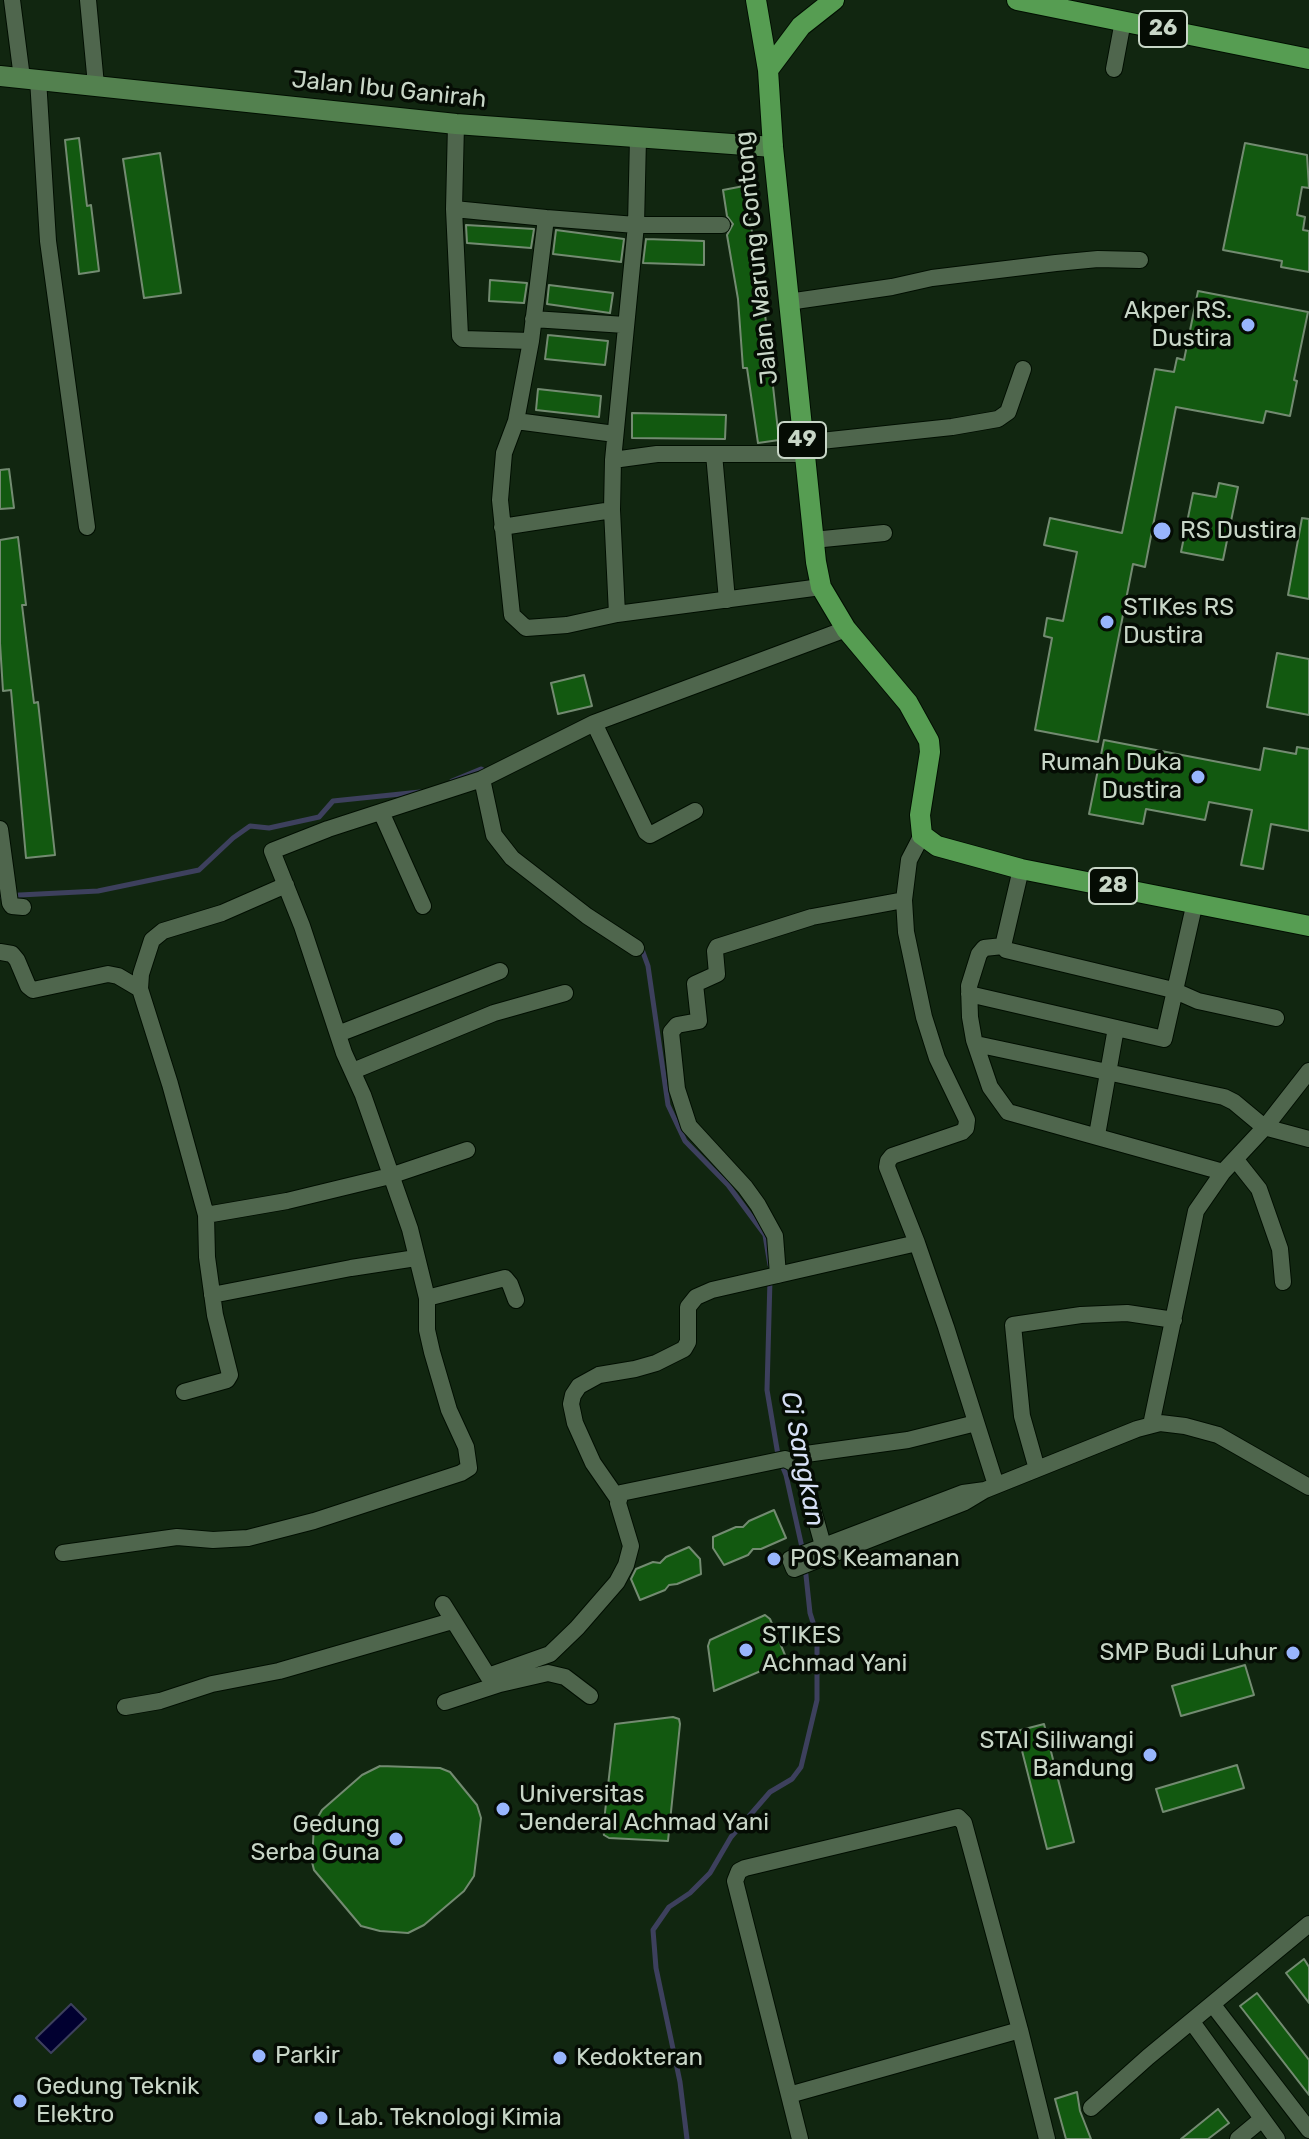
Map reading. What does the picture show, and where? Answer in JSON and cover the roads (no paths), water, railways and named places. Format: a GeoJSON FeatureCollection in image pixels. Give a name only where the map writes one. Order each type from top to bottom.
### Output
{"type":"FeatureCollection","features":[{"type":"Feature","properties":{"kind":"main road","name":"Jalan Warung Contong"},"geometry":{"type":"LineString","coordinates":[[756,0],[768,70],[803,449],[821,587],[846,629],[912,710],[929,741],[919,827],[922,835]]}},
{"type":"Feature","properties":{"kind":"main road"},"geometry":{"type":"LineString","coordinates":[[768,70],[801,26],[834,0]]}},
{"type":"Feature","properties":{"kind":"main road","name":"26"},"geometry":{"type":"LineString","coordinates":[[1017,0],[1309,59]]}},
{"type":"Feature","properties":{"kind":"main road","name":"Jalan Ibu Ganirah"},"geometry":{"type":"LineString","coordinates":[[0,76],[456,124],[773,147]]}},
{"type":"Feature","properties":{"kind":"main road","name":"28"},"geometry":{"type":"LineString","coordinates":[[922,835],[937,846],[1021,869],[1309,926]]}},
{"type":"Feature","properties":{"kind":"street"},"geometry":{"type":"LineString","coordinates":[[12,0],[30,78],[48,241],[87,527]]}},
{"type":"Feature","properties":{"kind":"street"},"geometry":{"type":"LineString","coordinates":[[88,0],[96,85]]}},
{"type":"Feature","properties":{"kind":"street"},"geometry":{"type":"LineString","coordinates":[[1114,69],[1123,21]]}},
{"type":"Feature","properties":{"kind":"street"},"geometry":{"type":"LineString","coordinates":[[456,124],[454,209],[460,336],[463,339],[531,341]]}},
{"type":"Feature","properties":{"kind":"street"},"geometry":{"type":"LineString","coordinates":[[617,614],[613,460],[636,225],[638,138]]}},
{"type":"Feature","properties":{"kind":"street"},"geometry":{"type":"LineString","coordinates":[[454,209],[636,225],[722,225]]}},
{"type":"Feature","properties":{"kind":"street"},"geometry":{"type":"LineString","coordinates":[[546,218],[531,341],[516,421],[504,453],[501,475],[502,527],[512,615],[518,624],[526,628],[567,625],[617,614],[821,587]]}},
{"type":"Feature","properties":{"kind":"street"},"geometry":{"type":"LineString","coordinates":[[788,302],[932,278],[1056,263],[1098,259],[1140,260]]}},
{"type":"Feature","properties":{"kind":"street"},"geometry":{"type":"LineString","coordinates":[[533,319],[625,325]]}},
{"type":"Feature","properties":{"kind":"street"},"geometry":{"type":"LineString","coordinates":[[613,460],[657,454],[803,449],[998,419],[1008,412],[1023,369]]}},
{"type":"Feature","properties":{"kind":"street"},"geometry":{"type":"LineString","coordinates":[[516,421],[615,434]]}},
{"type":"Feature","properties":{"kind":"street"},"geometry":{"type":"LineString","coordinates":[[714,454],[727,600]]}},
{"type":"Feature","properties":{"kind":"street"},"geometry":{"type":"LineString","coordinates":[[502,527],[612,510]]}},
{"type":"Feature","properties":{"kind":"street"},"geometry":{"type":"LineString","coordinates":[[813,540],[884,533]]}},
{"type":"Feature","properties":{"kind":"street"},"geometry":{"type":"LineString","coordinates":[[63,1553],[177,1537],[213,1540],[248,1538],[314,1521],[467,1470],[469,1466],[466,1447],[449,1410],[432,1352],[427,1330],[427,1298],[410,1229],[302,926],[272,851],[328,829],[382,814],[482,779],[594,723],[846,629]]}},
{"type":"Feature","properties":{"kind":"street"},"geometry":{"type":"LineString","coordinates":[[594,723],[646,832],[650,835],[695,811]]}},
{"type":"Feature","properties":{"kind":"street"},"geometry":{"type":"LineString","coordinates":[[482,779],[494,835],[512,858],[587,916],[636,948]]}},
{"type":"Feature","properties":{"kind":"street"},"geometry":{"type":"LineString","coordinates":[[382,814],[423,906]]}},
{"type":"Feature","properties":{"kind":"street"},"geometry":{"type":"LineString","coordinates":[[0,829],[13,899]]}},
{"type":"Feature","properties":{"kind":"street"},"geometry":{"type":"LineString","coordinates":[[922,835],[909,860],[904,900],[906,932],[924,1017],[937,1058],[967,1120],[962,1132],[892,1156],[887,1167],[917,1243],[976,1423],[990,1488]]}},
{"type":"Feature","properties":{"kind":"street"},"geometry":{"type":"LineString","coordinates":[[1003,946],[1021,869]]}},
{"type":"Feature","properties":{"kind":"street"},"geometry":{"type":"LineString","coordinates":[[184,1392],[227,1380],[230,1375],[212,1295],[206,1215],[140,989],[141,974],[152,940],[163,931],[222,913],[286,885]]}},
{"type":"Feature","properties":{"kind":"street"},"geometry":{"type":"LineString","coordinates":[[772,1277],[775,1236],[758,1205],[689,1126],[677,1089],[671,1032],[677,1025],[700,1021],[695,984],[716,975],[717,947],[812,917],[904,900]]}},
{"type":"Feature","properties":{"kind":"street"},"geometry":{"type":"LineString","coordinates":[[969,994],[1164,1039],[1195,902]]}},
{"type":"Feature","properties":{"kind":"street"},"geometry":{"type":"LineString","coordinates":[[1003,946],[1006,950],[1173,990],[1198,1001],[1276,1018]]}},
{"type":"Feature","properties":{"kind":"street"},"geometry":{"type":"LineString","coordinates":[[1003,946],[981,951],[969,994],[976,1044],[990,1087],[1008,1112],[1223,1172]]}},
{"type":"Feature","properties":{"kind":"street"},"geometry":{"type":"LineString","coordinates":[[0,952],[12,954],[33,990],[108,974],[128,980],[140,989]]}},
{"type":"Feature","properties":{"kind":"street"},"geometry":{"type":"LineString","coordinates":[[338,1034],[500,971]]}},
{"type":"Feature","properties":{"kind":"street"},"geometry":{"type":"LineString","coordinates":[[353,1071],[494,1013],[565,993]]}},
{"type":"Feature","properties":{"kind":"street"},"geometry":{"type":"LineString","coordinates":[[1097,1135],[1116,1028]]}},
{"type":"Feature","properties":{"kind":"street"},"geometry":{"type":"LineString","coordinates":[[976,1044],[1229,1099],[1264,1127],[1309,1139]]}},
{"type":"Feature","properties":{"kind":"street"},"geometry":{"type":"LineString","coordinates":[[1151,1425],[1196,1211],[1223,1172],[1309,1071]]}},
{"type":"Feature","properties":{"kind":"street"},"geometry":{"type":"LineString","coordinates":[[206,1215],[287,1201],[390,1176],[467,1150]]}},
{"type":"Feature","properties":{"kind":"street"},"geometry":{"type":"LineString","coordinates":[[1236,1160],[1259,1189],[1280,1249],[1283,1282]]}},
{"type":"Feature","properties":{"kind":"street"},"geometry":{"type":"LineString","coordinates":[[443,1604],[488,1676],[550,1654],[617,1582],[631,1546],[618,1499],[575,1423],[571,1404],[579,1386],[599,1375],[635,1369],[684,1349],[688,1342],[688,1307],[696,1297],[712,1290],[917,1243]]}},
{"type":"Feature","properties":{"kind":"street"},"geometry":{"type":"LineString","coordinates":[[212,1295],[416,1258]]}},
{"type":"Feature","properties":{"kind":"street"},"geometry":{"type":"LineString","coordinates":[[427,1298],[505,1278],[516,1300]]}},
{"type":"Feature","properties":{"kind":"street"},"geometry":{"type":"LineString","coordinates":[[1037,1469],[1022,1416],[1012,1331],[1014,1323],[1127,1313],[1174,1320]]}},
{"type":"Feature","properties":{"kind":"street"},"geometry":{"type":"LineString","coordinates":[[618,1499],[624,1491],[786,1461],[806,1454],[908,1440],[976,1423]]}},
{"type":"Feature","properties":{"kind":"street"},"geometry":{"type":"LineString","coordinates":[[795,1563],[899,1523],[965,1502],[990,1488],[1151,1425],[1173,1423],[1218,1435],[1309,1487]]}},
{"type":"Feature","properties":{"kind":"street"},"geometry":{"type":"LineString","coordinates":[[786,1461],[803,1474],[822,1552]]}},
{"type":"Feature","properties":{"kind":"street"},"geometry":{"type":"LineString","coordinates":[[125,1707],[160,1701],[212,1684],[279,1671],[452,1621]]}},
{"type":"Feature","properties":{"kind":"street"},"geometry":{"type":"LineString","coordinates":[[445,1702],[500,1684],[548,1673],[565,1677],[590,1696]]}},
{"type":"Feature","properties":{"kind":"street"},"geometry":{"type":"LineString","coordinates":[[800,2139],[735,1881],[739,1871],[952,1817],[964,1823],[1047,2139]]}},
{"type":"Feature","properties":{"kind":"street"},"geometry":{"type":"LineString","coordinates":[[1091,2108],[1148,2057],[1308,1927]]}},
{"type":"Feature","properties":{"kind":"street"},"geometry":{"type":"LineString","coordinates":[[1213,2005],[1309,2130]]}},
{"type":"Feature","properties":{"kind":"street"},"geometry":{"type":"LineString","coordinates":[[1192,2022],[1277,2139]]}},
{"type":"Feature","properties":{"kind":"street"},"geometry":{"type":"LineString","coordinates":[[789,2095],[1020,2030]]}},
{"type":"Feature","properties":{"kind":"street"},"geometry":{"type":"LineString","coordinates":[[1238,2139],[1262,2119]]}},
{"type":"Feature","properties":{"kind":"waterway","name":"Ci Sangkan"},"geometry":{"type":"LineString","coordinates":[[452,781],[481,769],[486,772]]}},
{"type":"Feature","properties":{"kind":"waterway","name":"Ci Sangkan"},"geometry":{"type":"LineString","coordinates":[[0,896],[98,891],[199,870],[250,826],[269,828],[319,817],[333,801],[420,792]]}},
{"type":"Feature","properties":{"kind":"waterway","name":"Ci Sangkan"},"geometry":{"type":"LineString","coordinates":[[640,944],[648,966],[668,1105],[685,1141],[728,1185],[765,1235],[770,1265]]}},
{"type":"Feature","properties":{"kind":"waterway","name":"Ci Sangkan"},"geometry":{"type":"LineString","coordinates":[[770,1279],[767,1390],[778,1455],[786,1475],[803,1552]]}},
{"type":"Feature","properties":{"kind":"waterway","name":"Ci Sangkan"},"geometry":{"type":"LineString","coordinates":[[687,2139],[680,2082],[656,1968],[653,1930],[669,1907],[690,1893],[710,1873],[731,1837],[770,1792],[792,1779],[801,1767],[817,1700],[817,1635],[810,1613],[805,1566]]}},
{"type":"Feature","properties":{"kind":"place","name":"Akper RS. Dustira"},"geometry":{"type":"Point","coordinates":[1248,325]}},
{"type":"Feature","properties":{"kind":"place","name":"RS Dustira"},"geometry":{"type":"Point","coordinates":[1162,531]}},
{"type":"Feature","properties":{"kind":"place","name":"STIKes RS Dustira"},"geometry":{"type":"Point","coordinates":[1107,622]}},
{"type":"Feature","properties":{"kind":"place","name":"Rumah Duka Dustira"},"geometry":{"type":"Point","coordinates":[1198,777]}},
{"type":"Feature","properties":{"kind":"place","name":"POS Keamanan"},"geometry":{"type":"Point","coordinates":[774,1559]}},
{"type":"Feature","properties":{"kind":"place","name":"STIKES Achmad Yani"},"geometry":{"type":"Point","coordinates":[746,1650]}},
{"type":"Feature","properties":{"kind":"place","name":"SMP Budi Luhur"},"geometry":{"type":"Point","coordinates":[1293,1653]}},
{"type":"Feature","properties":{"kind":"place","name":"STAI Siliwangi Bandung"},"geometry":{"type":"Point","coordinates":[1150,1755]}},
{"type":"Feature","properties":{"kind":"place","name":"Universitas Jenderal Achmad Yani"},"geometry":{"type":"Point","coordinates":[503,1809]}},
{"type":"Feature","properties":{"kind":"place","name":"Gedung Serba Guna"},"geometry":{"type":"Point","coordinates":[396,1839]}},
{"type":"Feature","properties":{"kind":"place","name":"Parkir"},"geometry":{"type":"Point","coordinates":[259,2056]}},
{"type":"Feature","properties":{"kind":"place","name":"Kedokteran"},"geometry":{"type":"Point","coordinates":[560,2058]}},
{"type":"Feature","properties":{"kind":"place","name":"Gedung Teknik Elektro"},"geometry":{"type":"Point","coordinates":[20,2101]}},
{"type":"Feature","properties":{"kind":"place","name":"Lab. Teknologi Kimia"},"geometry":{"type":"Point","coordinates":[321,2118]}}]}
